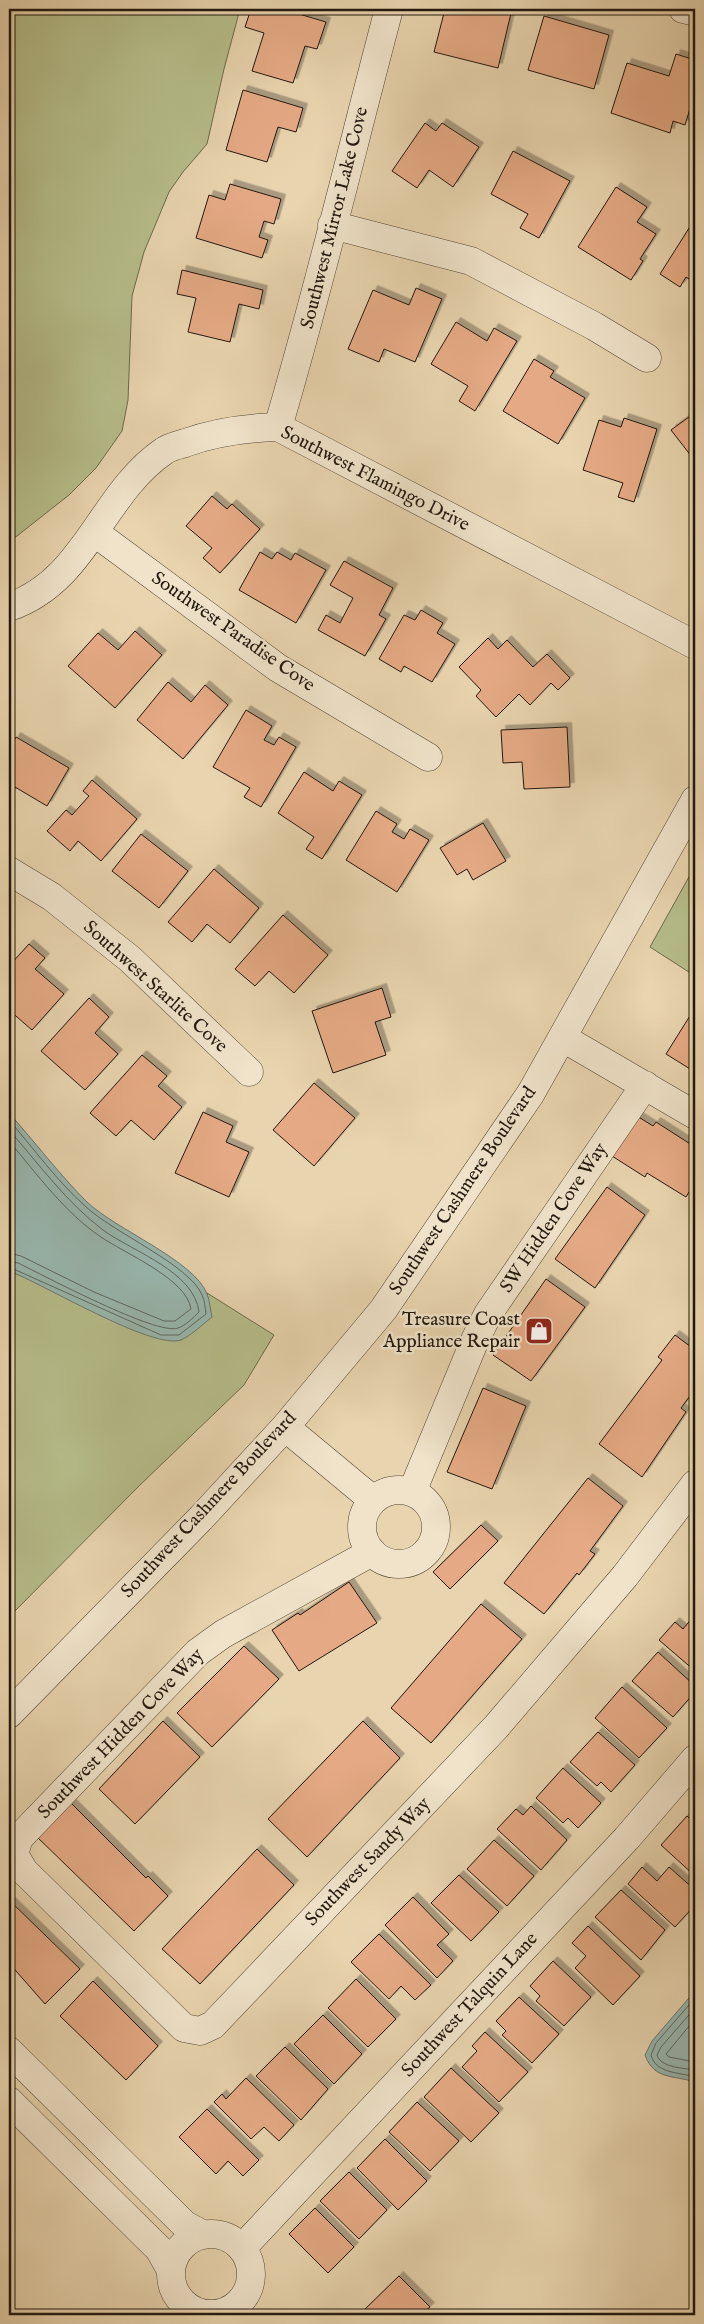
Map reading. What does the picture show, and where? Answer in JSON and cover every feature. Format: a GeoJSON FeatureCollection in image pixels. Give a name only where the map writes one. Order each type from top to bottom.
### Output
{"type":"FeatureCollection","features":[{"type":"Feature","properties":{"kind":"street","name":"Southwest Mirror Lake Cove"},"geometry":{"type":"LineString","coordinates":[[278,427],[306,332],[389,9]]}},
{"type":"Feature","properties":{"kind":"street"},"geometry":{"type":"LineString","coordinates":[[684,9],[695,12]]}},
{"type":"Feature","properties":{"kind":"street"},"geometry":{"type":"LineString","coordinates":[[332,225],[471,261],[594,326],[647,358]]}},
{"type":"Feature","properties":{"kind":"street","name":"Southwest Flamingo Drive"},"geometry":{"type":"LineString","coordinates":[[9,607],[29,600],[67,569],[126,485],[164,450],[209,434],[250,428],[278,427],[695,645]]}},
{"type":"Feature","properties":{"kind":"street","name":"Southwest Paradise Cove"},"geometry":{"type":"LineString","coordinates":[[94,532],[278,668],[428,756]]}},
{"type":"Feature","properties":{"kind":"street","name":"Southwest Cashmere Boulevard"},"geometry":{"type":"LineString","coordinates":[[9,1714],[201,1518],[285,1427],[383,1310],[531,1093],[695,800]]}},
{"type":"Feature","properties":{"kind":"street","name":"Southwest Starlite Cove"},"geometry":{"type":"LineString","coordinates":[[9,871],[52,897],[130,959],[249,1072]]}},
{"type":"Feature","properties":{"kind":"street"},"geometry":{"type":"LineString","coordinates":[[563,1038],[695,1115]]}},
{"type":"Feature","properties":{"kind":"street","name":"SW Hidden Cove Way"},"geometry":{"type":"LineString","coordinates":[[412,1492],[475,1340],[488,1314],[645,1086]]}},
{"type":"Feature","properties":{"kind":"street"},"geometry":{"type":"LineString","coordinates":[[285,1427],[373,1500]]}},
{"type":"Feature","properties":{"kind":"street","name":"Southwest Sandy Way"},"geometry":{"type":"LineString","coordinates":[[14,1854],[24,1871],[184,2028],[200,2031],[213,2025],[496,1727],[625,1576],[695,1484]]}},
{"type":"Feature","properties":{"kind":"street"},"geometry":{"type":"LineString","coordinates":[[396,1490],[412,1492],[424,1500],[432,1512],[436,1525],[430,1547],[413,1560],[403,1563],[390,1562],[372,1552],[363,1535],[362,1523],[366,1510],[373,1500],[383,1493],[396,1490]]}},
{"type":"Feature","properties":{"kind":"street","name":"Southwest Hidden Cove Way"},"geometry":{"type":"LineString","coordinates":[[14,1854],[19,1838],[198,1652],[223,1634],[372,1552]]}},
{"type":"Feature","properties":{"kind":"street","name":"Southwest Talquin Lane"},"geometry":{"type":"LineString","coordinates":[[242,2248],[627,1838],[695,1758]]}},
{"type":"Feature","properties":{"kind":"street"},"geometry":{"type":"LineString","coordinates":[[9,2050],[186,2225],[204,2234],[225,2237],[242,2248],[249,2260],[250,2283],[240,2311],[216,2314],[202,2313],[188,2306],[176,2308],[178,2296],[172,2284],[171,2270],[159,2249],[9,2101]]}},
{"type":"Feature","properties":{"kind":"street"},"geometry":{"type":"LineString","coordinates":[[37,2129],[52,2119],[57,2098]]}},
{"type":"Feature","properties":{"kind":"street"},"geometry":{"type":"LineString","coordinates":[[171,2270],[180,2248],[191,2239],[204,2234]]}},
{"type":"Feature","properties":{"kind":"green space"},"geometry":{"type":"Polygon","coordinates":[[[9,9],[240,9],[207,144],[169,192],[144,252],[132,296],[128,400],[122,431],[96,468],[69,495],[9,541],[9,9]]]}},
{"type":"Feature","properties":{"kind":"green space"},"geometry":{"type":"Polygon","coordinates":[[[695,866],[695,976],[650,947],[695,866]]]}},
{"type":"Feature","properties":{"kind":"green space"},"geometry":{"type":"Polygon","coordinates":[[[9,1271],[181,1340],[211,1317],[207,1293],[274,1335],[244,1385],[139,1486],[9,1617],[9,1271]]]}},
{"type":"Feature","properties":{"kind":"water"},"geometry":{"type":"Polygon","coordinates":[[[9,1113],[87,1202],[171,1258],[200,1282],[207,1294],[212,1317],[181,1340],[167,1340],[123,1326],[9,1271],[9,1113]]]}},
{"type":"Feature","properties":{"kind":"water"},"geometry":{"type":"Polygon","coordinates":[[[695,1991],[695,2082],[659,2073],[649,2063],[645,2055],[652,2041],[695,1991]]]}},
{"type":"Feature","properties":{"kind":"building"},"geometry":{"type":"Polygon","coordinates":[[[251,9],[282,9],[326,22],[317,49],[305,46],[293,83],[252,71],[264,33],[245,27],[251,9]]]}},
{"type":"Feature","properties":{"kind":"building"},"geometry":{"type":"Polygon","coordinates":[[[445,9],[512,9],[498,68],[434,52],[445,9]]]}},
{"type":"Feature","properties":{"kind":"building"},"geometry":{"type":"Polygon","coordinates":[[[544,16],[609,35],[594,89],[528,70],[544,16]]]}},
{"type":"Feature","properties":{"kind":"building"},"geometry":{"type":"Polygon","coordinates":[[[676,54],[695,60],[695,92],[685,125],[673,121],[670,133],[611,113],[627,63],[669,76],[676,54]]]}},
{"type":"Feature","properties":{"kind":"building"},"geometry":{"type":"Polygon","coordinates":[[[243,90],[303,108],[296,132],[278,127],[267,162],[226,150],[243,90]]]}},
{"type":"Feature","properties":{"kind":"building"},"geometry":{"type":"Polygon","coordinates":[[[425,123],[436,131],[442,123],[479,147],[453,187],[429,170],[417,188],[392,171],[425,123]]]}},
{"type":"Feature","properties":{"kind":"building"},"geometry":{"type":"Polygon","coordinates":[[[513,151],[570,181],[539,238],[520,228],[528,214],[491,194],[513,151]]]}},
{"type":"Feature","properties":{"kind":"building"},"geometry":{"type":"Polygon","coordinates":[[[230,184],[281,199],[274,224],[264,221],[259,237],[268,240],[262,258],[196,238],[209,195],[225,200],[230,184]]]}},
{"type":"Feature","properties":{"kind":"building"},"geometry":{"type":"Polygon","coordinates":[[[616,187],[647,207],[637,222],[656,234],[640,259],[643,261],[631,280],[578,247],[616,187]]]}},
{"type":"Feature","properties":{"kind":"building"},"geometry":{"type":"Polygon","coordinates":[[[691,225],[695,228],[695,283],[686,277],[680,287],[660,274],[691,225]]]}},
{"type":"Feature","properties":{"kind":"building"},"geometry":{"type":"Polygon","coordinates":[[[182,270],[263,290],[259,309],[239,304],[230,342],[188,332],[196,298],[177,294],[182,270]]]}},
{"type":"Feature","properties":{"kind":"building"},"geometry":{"type":"Polygon","coordinates":[[[416,288],[442,299],[415,362],[384,349],[379,362],[348,349],[373,290],[409,305],[416,288]]]}},
{"type":"Feature","properties":{"kind":"building"},"geometry":{"type":"Polygon","coordinates":[[[456,322],[487,341],[494,328],[517,341],[475,411],[459,401],[468,386],[431,364],[456,322]]]}},
{"type":"Feature","properties":{"kind":"building"},"geometry":{"type":"Polygon","coordinates":[[[534,359],[554,371],[550,377],[585,398],[558,444],[503,411],[534,359]]]}},
{"type":"Feature","properties":{"kind":"building"},"geometry":{"type":"Polygon","coordinates":[[[693,414],[695,417],[695,461],[671,430],[693,414]]]}},
{"type":"Feature","properties":{"kind":"building"},"geometry":{"type":"Polygon","coordinates":[[[624,418],[657,429],[634,502],[618,497],[623,483],[583,470],[599,420],[621,427],[624,418]]]}},
{"type":"Feature","properties":{"kind":"building"},"geometry":{"type":"Polygon","coordinates":[[[212,496],[227,509],[232,504],[260,529],[220,573],[203,558],[212,548],[186,526],[212,496]]]}},
{"type":"Feature","properties":{"kind":"building"},"geometry":{"type":"Polygon","coordinates":[[[260,552],[272,559],[277,552],[291,560],[295,553],[326,570],[296,623],[239,590],[260,552]]]}},
{"type":"Feature","properties":{"kind":"building"},"geometry":{"type":"Polygon","coordinates":[[[344,561],[393,588],[379,615],[386,619],[365,656],[318,630],[326,615],[340,623],[353,598],[330,585],[344,561]]]}},
{"type":"Feature","properties":{"kind":"building"},"geometry":{"type":"Polygon","coordinates":[[[421,610],[443,623],[437,633],[455,644],[432,682],[404,666],[401,672],[379,659],[404,615],[415,620],[421,610]]]}},
{"type":"Feature","properties":{"kind":"building"},"geometry":{"type":"Polygon","coordinates":[[[135,631],[162,655],[115,708],[68,666],[98,633],[118,650],[135,631]]]}},
{"type":"Feature","properties":{"kind":"building"},"geometry":{"type":"Polygon","coordinates":[[[488,638],[498,649],[507,640],[533,667],[547,654],[570,678],[558,690],[551,683],[530,705],[519,694],[496,717],[476,696],[481,690],[459,667],[488,638]]]}},
{"type":"Feature","properties":{"kind":"building"},"geometry":{"type":"Polygon","coordinates":[[[168,682],[191,702],[205,685],[228,705],[183,759],[137,720],[168,682]]]}},
{"type":"Feature","properties":{"kind":"building"},"geometry":{"type":"Polygon","coordinates":[[[246,710],[272,726],[264,740],[274,745],[279,737],[296,747],[261,807],[244,797],[250,788],[213,767],[246,710]]]}},
{"type":"Feature","properties":{"kind":"building"},"geometry":{"type":"Polygon","coordinates":[[[567,727],[570,787],[524,789],[522,762],[503,763],[501,730],[567,727]]]}},
{"type":"Feature","properties":{"kind":"building"},"geometry":{"type":"Polygon","coordinates":[[[16,737],[69,768],[47,806],[15,787],[9,797],[9,750],[16,737]]]}},
{"type":"Feature","properties":{"kind":"building"},"geometry":{"type":"Polygon","coordinates":[[[304,772],[333,791],[339,781],[362,795],[322,859],[306,849],[314,837],[278,813],[304,772]]]}},
{"type":"Feature","properties":{"kind":"building"},"geometry":{"type":"Polygon","coordinates":[[[92,780],[137,819],[101,861],[78,841],[70,851],[47,831],[66,810],[72,815],[89,796],[83,791],[92,780]]]}},
{"type":"Feature","properties":{"kind":"building"},"geometry":{"type":"Polygon","coordinates":[[[376,811],[397,824],[392,832],[404,839],[410,829],[429,840],[397,892],[346,860],[376,811]]]}},
{"type":"Feature","properties":{"kind":"building"},"geometry":{"type":"Polygon","coordinates":[[[483,823],[506,861],[473,880],[467,869],[457,875],[440,848],[483,823]]]}},
{"type":"Feature","properties":{"kind":"building"},"geometry":{"type":"Polygon","coordinates":[[[141,834],[188,871],[159,908],[112,871],[141,834]]]}},
{"type":"Feature","properties":{"kind":"building"},"geometry":{"type":"Polygon","coordinates":[[[214,869],[259,908],[230,943],[207,924],[192,942],[168,922],[214,869]]]}},
{"type":"Feature","properties":{"kind":"building"},"geometry":{"type":"Polygon","coordinates":[[[283,915],[328,955],[294,993],[269,971],[255,986],[235,969],[283,915]]]}},
{"type":"Feature","properties":{"kind":"building"},"geometry":{"type":"Polygon","coordinates":[[[29,944],[45,958],[35,969],[64,994],[32,1030],[9,1010],[9,966],[29,944]]]}},
{"type":"Feature","properties":{"kind":"building"},"geometry":{"type":"Polygon","coordinates":[[[382,988],[391,1017],[375,1022],[386,1055],[333,1073],[312,1011],[382,988]]]}},
{"type":"Feature","properties":{"kind":"building"},"geometry":{"type":"Polygon","coordinates":[[[89,998],[109,1017],[95,1033],[118,1054],[85,1090],[41,1051],[89,998]]]}},
{"type":"Feature","properties":{"kind":"building"},"geometry":{"type":"Polygon","coordinates":[[[693,1011],[695,1012],[695,1072],[666,1054],[693,1011]]]}},
{"type":"Feature","properties":{"kind":"building"},"geometry":{"type":"Polygon","coordinates":[[[142,1055],[167,1076],[158,1086],[182,1107],[154,1140],[131,1120],[116,1136],[90,1113],[142,1055]]]}},
{"type":"Feature","properties":{"kind":"building"},"geometry":{"type":"Polygon","coordinates":[[[314,1083],[355,1118],[314,1166],[273,1130],[314,1083]]]}},
{"type":"Feature","properties":{"kind":"building"},"geometry":{"type":"Polygon","coordinates":[[[203,1112],[233,1126],[226,1142],[249,1152],[229,1197],[175,1173],[203,1112]]]}},
{"type":"Feature","properties":{"kind":"building"},"geometry":{"type":"Polygon","coordinates":[[[637,1116],[653,1126],[656,1122],[695,1147],[695,1196],[689,1192],[686,1197],[647,1173],[645,1177],[612,1156],[637,1116]]]}},
{"type":"Feature","properties":{"kind":"building"},"geometry":{"type":"Polygon","coordinates":[[[607,1187],[645,1215],[595,1288],[555,1259],[607,1187]]]}},
{"type":"Feature","properties":{"kind":"building","name":"Treasure Coast Appliance Repair"},"geometry":{"type":"Polygon","coordinates":[[[546,1279],[585,1307],[531,1381],[493,1355],[546,1279]]]}},
{"type":"Feature","properties":{"kind":"building"},"geometry":{"type":"Polygon","coordinates":[[[675,1335],[695,1350],[695,1389],[681,1408],[686,1412],[642,1477],[599,1444],[662,1360],[658,1357],[675,1335]]]}},
{"type":"Feature","properties":{"kind":"building"},"geometry":{"type":"Polygon","coordinates":[[[483,1388],[526,1406],[492,1489],[447,1472],[483,1388]]]}},
{"type":"Feature","properties":{"kind":"building"},"geometry":{"type":"Polygon","coordinates":[[[588,1478],[623,1506],[590,1551],[595,1554],[544,1614],[504,1583],[588,1478]]]}},
{"type":"Feature","properties":{"kind":"building"},"geometry":{"type":"Polygon","coordinates":[[[481,1525],[498,1541],[450,1589],[433,1572],[481,1525]]]}},
{"type":"Feature","properties":{"kind":"building"},"geometry":{"type":"Polygon","coordinates":[[[349,1582],[377,1623],[299,1671],[272,1630],[298,1613],[300,1615],[349,1582]]]}},
{"type":"Feature","properties":{"kind":"building"},"geometry":{"type":"Polygon","coordinates":[[[481,1604],[522,1639],[431,1743],[391,1708],[481,1604]]]}},
{"type":"Feature","properties":{"kind":"building"},"geometry":{"type":"Polygon","coordinates":[[[693,1617],[695,1619],[695,1671],[659,1640],[675,1622],[683,1629],[693,1617]]]}},
{"type":"Feature","properties":{"kind":"building"},"geometry":{"type":"Polygon","coordinates":[[[244,1646],[279,1679],[212,1747],[177,1713],[244,1646]]]}},
{"type":"Feature","properties":{"kind":"building"},"geometry":{"type":"Polygon","coordinates":[[[658,1652],[695,1686],[695,1692],[673,1717],[632,1681],[658,1652]]]}},
{"type":"Feature","properties":{"kind":"building"},"geometry":{"type":"Polygon","coordinates":[[[622,1687],[667,1728],[639,1758],[595,1718],[622,1687]]]}},
{"type":"Feature","properties":{"kind":"building"},"geometry":{"type":"Polygon","coordinates":[[[163,1721],[200,1757],[135,1824],[99,1789],[163,1721]]]}},
{"type":"Feature","properties":{"kind":"building"},"geometry":{"type":"Polygon","coordinates":[[[363,1721],[400,1758],[307,1857],[268,1819],[363,1721]]]}},
{"type":"Feature","properties":{"kind":"building"},"geometry":{"type":"Polygon","coordinates":[[[598,1732],[635,1765],[611,1792],[601,1782],[597,1786],[570,1762],[598,1732]]]}},
{"type":"Feature","properties":{"kind":"building"},"geometry":{"type":"Polygon","coordinates":[[[563,1768],[601,1803],[578,1828],[568,1818],[563,1823],[536,1798],[563,1768]]]}},
{"type":"Feature","properties":{"kind":"building"},"geometry":{"type":"Polygon","coordinates":[[[70,1802],[146,1878],[148,1876],[168,1896],[134,1931],[36,1836],[70,1802]]]}},
{"type":"Feature","properties":{"kind":"building"},"geometry":{"type":"Polygon","coordinates":[[[531,1806],[567,1840],[541,1870],[497,1829],[516,1809],[523,1815],[531,1806]]]}},
{"type":"Feature","properties":{"kind":"building"},"geometry":{"type":"Polygon","coordinates":[[[687,1816],[695,1824],[695,1876],[661,1845],[687,1816]]]}},
{"type":"Feature","properties":{"kind":"building"},"geometry":{"type":"Polygon","coordinates":[[[494,1840],[534,1876],[507,1906],[467,1869],[494,1840]]]}},
{"type":"Feature","properties":{"kind":"building"},"geometry":{"type":"Polygon","coordinates":[[[257,1849],[294,1885],[200,1984],[162,1949],[257,1849]]]}},
{"type":"Feature","properties":{"kind":"building"},"geometry":{"type":"Polygon","coordinates":[[[642,1867],[657,1881],[669,1867],[695,1890],[695,1905],[675,1927],[628,1884],[642,1867]]]}},
{"type":"Feature","properties":{"kind":"building"},"geometry":{"type":"Polygon","coordinates":[[[459,1875],[499,1912],[471,1941],[431,1903],[459,1875]]]}},
{"type":"Feature","properties":{"kind":"building"},"geometry":{"type":"Polygon","coordinates":[[[621,1890],[665,1930],[641,1960],[595,1917],[621,1890]]]}},
{"type":"Feature","properties":{"kind":"building"},"geometry":{"type":"Polygon","coordinates":[[[413,1897],[449,1934],[437,1945],[453,1961],[437,1978],[385,1925],[413,1897]]]}},
{"type":"Feature","properties":{"kind":"building"},"geometry":{"type":"Polygon","coordinates":[[[9,1900],[80,1969],[45,2004],[9,1963],[9,1900]]]}},
{"type":"Feature","properties":{"kind":"building"},"geometry":{"type":"Polygon","coordinates":[[[588,1926],[640,1976],[613,2005],[575,1968],[586,1956],[572,1943],[588,1926]]]}},
{"type":"Feature","properties":{"kind":"building"},"geometry":{"type":"Polygon","coordinates":[[[379,1934],[431,1985],[415,2000],[401,1986],[389,1999],[351,1962],[379,1934]]]}},
{"type":"Feature","properties":{"kind":"building"},"geometry":{"type":"Polygon","coordinates":[[[553,1961],[591,1997],[564,2026],[536,2001],[540,1996],[530,1986],[553,1961]]]}},
{"type":"Feature","properties":{"kind":"building"},"geometry":{"type":"Polygon","coordinates":[[[356,1979],[396,2019],[368,2047],[328,2008],[356,1979]]]}},
{"type":"Feature","properties":{"kind":"building"},"geometry":{"type":"Polygon","coordinates":[[[93,1981],[158,2046],[126,2080],[60,2016],[93,1981]]]}},
{"type":"Feature","properties":{"kind":"building"},"geometry":{"type":"Polygon","coordinates":[[[519,1997],[559,2034],[532,2063],[502,2035],[506,2031],[496,2021],[519,1997]]]}},
{"type":"Feature","properties":{"kind":"building"},"geometry":{"type":"Polygon","coordinates":[[[323,2015],[362,2054],[334,2084],[294,2044],[323,2015]]]}},
{"type":"Feature","properties":{"kind":"building"},"geometry":{"type":"Polygon","coordinates":[[[485,2032],[528,2072],[499,2102],[462,2067],[477,2051],[472,2046],[485,2032]]]}},
{"type":"Feature","properties":{"kind":"building"},"geometry":{"type":"Polygon","coordinates":[[[285,2047],[328,2089],[301,2120],[256,2076],[285,2047]]]}},
{"type":"Feature","properties":{"kind":"building"},"geometry":{"type":"Polygon","coordinates":[[[451,2068],[499,2113],[471,2142],[424,2097],[451,2068]]]}},
{"type":"Feature","properties":{"kind":"building"},"geometry":{"type":"Polygon","coordinates":[[[246,2078],[294,2125],[279,2141],[264,2127],[251,2139],[214,2102],[222,2094],[226,2099],[246,2078]]]}},
{"type":"Feature","properties":{"kind":"building"},"geometry":{"type":"Polygon","coordinates":[[[417,2102],[459,2141],[430,2171],[389,2132],[417,2102]]]}},
{"type":"Feature","properties":{"kind":"building"},"geometry":{"type":"Polygon","coordinates":[[[207,2109],[259,2160],[243,2176],[228,2161],[216,2174],[179,2137],[207,2109]]]}},
{"type":"Feature","properties":{"kind":"building"},"geometry":{"type":"Polygon","coordinates":[[[385,2139],[427,2181],[398,2210],[357,2168],[385,2139]]]}},
{"type":"Feature","properties":{"kind":"building"},"geometry":{"type":"Polygon","coordinates":[[[349,2172],[387,2210],[359,2239],[320,2201],[349,2172]]]}},
{"type":"Feature","properties":{"kind":"building"},"geometry":{"type":"Polygon","coordinates":[[[315,2208],[354,2247],[328,2273],[289,2234],[315,2208]]]}},
{"type":"Feature","properties":{"kind":"building"},"geometry":{"type":"Polygon","coordinates":[[[399,2276],[430,2307],[421,2315],[359,2315],[399,2276]]]}},
{"type":"Feature","properties":{"kind":"place","name":"Treasure Coast Appliance Repair"},"geometry":{"type":"Point","coordinates":[539,1331]}}]}
